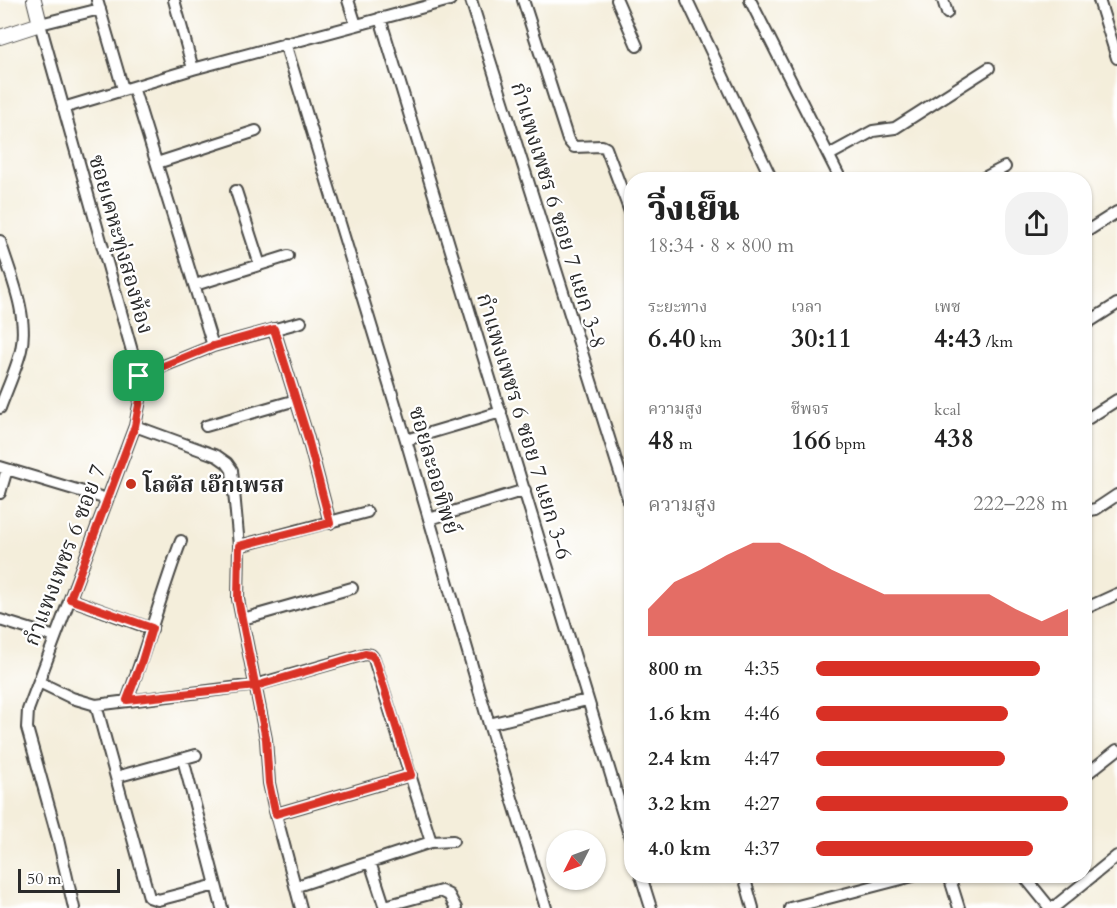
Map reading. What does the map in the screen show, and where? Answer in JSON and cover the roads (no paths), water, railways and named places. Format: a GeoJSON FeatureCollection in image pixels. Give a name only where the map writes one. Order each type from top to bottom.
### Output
{"type":"FeatureCollection","features":[{"type":"Feature","properties":{"kind":"street"},"geometry":{"type":"LineString","coordinates":[[34,0],[63,108],[193,69],[450,0]]}},
{"type":"Feature","properties":{"kind":"street"},"geometry":{"type":"LineString","coordinates":[[174,0],[193,69]]}},
{"type":"Feature","properties":{"kind":"street"},"geometry":{"type":"LineString","coordinates":[[348,0],[356,25]]}},
{"type":"Feature","properties":{"kind":"street","name":"กำแพงเพชร 6 ซอย 7 แยก 3-8"},"geometry":{"type":"LineString","coordinates":[[471,0],[624,486]]}},
{"type":"Feature","properties":{"kind":"street"},"geometry":{"type":"LineString","coordinates":[[523,0],[568,140],[574,147],[602,146],[606,148],[624,196]]}},
{"type":"Feature","properties":{"kind":"street"},"geometry":{"type":"LineString","coordinates":[[617,0],[637,46]]}},
{"type":"Feature","properties":{"kind":"street"},"geometry":{"type":"LineString","coordinates":[[687,0],[768,172]]}},
{"type":"Feature","properties":{"kind":"street"},"geometry":{"type":"LineString","coordinates":[[750,0],[837,172]]}},
{"type":"Feature","properties":{"kind":"street"},"geometry":{"type":"LineString","coordinates":[[943,0],[947,13]]}},
{"type":"Feature","properties":{"kind":"street"},"geometry":{"type":"LineString","coordinates":[[1099,0],[1117,58]]}},
{"type":"Feature","properties":{"kind":"street"},"geometry":{"type":"LineString","coordinates":[[0,38],[99,5],[157,163],[213,346]]}},
{"type":"Feature","properties":{"kind":"street","name":"กำแพงเพชร 6 ซอย 7 แยก 3-6"},"geometry":{"type":"LineString","coordinates":[[380,18],[624,818]]}},
{"type":"Feature","properties":{"kind":"street","name":"ซอยละออทิพย์"},"geometry":{"type":"LineString","coordinates":[[285,44],[546,908]]}},
{"type":"Feature","properties":{"kind":"street"},"geometry":{"type":"LineString","coordinates":[[829,155],[873,131],[895,128],[989,68]]}},
{"type":"Feature","properties":{"kind":"street","name":"ซอยเคหะทุ่งสองห้อง"},"geometry":{"type":"LineString","coordinates":[[63,108],[139,376],[141,395],[135,426]]}},
{"type":"Feature","properties":{"kind":"street"},"geometry":{"type":"LineString","coordinates":[[157,163],[256,131]]}},
{"type":"Feature","properties":{"kind":"street"},"geometry":{"type":"LineString","coordinates":[[995,172],[1005,167]]}},
{"type":"Feature","properties":{"kind":"street"},"geometry":{"type":"LineString","coordinates":[[236,191],[260,265]]}},
{"type":"Feature","properties":{"kind":"street"},"geometry":{"type":"LineString","coordinates":[[1092,228],[1117,212]]}},
{"type":"Feature","properties":{"kind":"street"},"geometry":{"type":"LineString","coordinates":[[0,241],[18,303],[23,336],[21,351],[0,408]]}},
{"type":"Feature","properties":{"kind":"street"},"geometry":{"type":"LineString","coordinates":[[195,285],[288,256]]}},
{"type":"Feature","properties":{"kind":"street"},"geometry":{"type":"LineString","coordinates":[[1092,320],[1117,304]]}},
{"type":"Feature","properties":{"kind":"street"},"geometry":{"type":"LineString","coordinates":[[139,376],[213,346],[301,322]]}},
{"type":"Feature","properties":{"kind":"street"},"geometry":{"type":"LineString","coordinates":[[274,329],[330,523]]}},
{"type":"Feature","properties":{"kind":"street"},"geometry":{"type":"LineString","coordinates":[[206,426],[296,400]]}},
{"type":"Feature","properties":{"kind":"street"},"geometry":{"type":"LineString","coordinates":[[1092,416],[1117,400]]}},
{"type":"Feature","properties":{"kind":"street"},"geometry":{"type":"LineString","coordinates":[[406,440],[501,412]]}},
{"type":"Feature","properties":{"kind":"street"},"geometry":{"type":"LineString","coordinates":[[135,426],[218,456],[232,470],[239,546],[238,599],[266,739],[269,783],[301,908]]}},
{"type":"Feature","properties":{"kind":"street","name":"กำแพงเพชร 6 ซอย 7"},"geometry":{"type":"LineString","coordinates":[[74,908],[58,839],[27,728],[28,710],[135,426]]}},
{"type":"Feature","properties":{"kind":"street"},"geometry":{"type":"LineString","coordinates":[[0,493],[4,468],[107,500]]}},
{"type":"Feature","properties":{"kind":"street"},"geometry":{"type":"LineString","coordinates":[[429,519],[525,490]]}},
{"type":"Feature","properties":{"kind":"street"},"geometry":{"type":"LineString","coordinates":[[1092,510],[1096,510],[1117,495]]}},
{"type":"Feature","properties":{"kind":"street"},"geometry":{"type":"LineString","coordinates":[[239,546],[367,512]]}},
{"type":"Feature","properties":{"kind":"street"},"geometry":{"type":"LineString","coordinates":[[127,700],[142,661],[165,581],[181,541]]}},
{"type":"Feature","properties":{"kind":"street"},"geometry":{"type":"LineString","coordinates":[[243,619],[352,588]]}},
{"type":"Feature","properties":{"kind":"street"},"geometry":{"type":"LineString","coordinates":[[1092,605],[1117,594]]}},
{"type":"Feature","properties":{"kind":"street"},"geometry":{"type":"LineString","coordinates":[[70,599],[152,628]]}},
{"type":"Feature","properties":{"kind":"street"},"geometry":{"type":"LineString","coordinates":[[0,620],[55,637]]}},
{"type":"Feature","properties":{"kind":"street"},"geometry":{"type":"LineString","coordinates":[[39,682],[72,698],[96,705],[256,686],[365,654],[371,655],[375,659],[431,842]]}},
{"type":"Feature","properties":{"kind":"street"},"geometry":{"type":"LineString","coordinates":[[489,724],[587,700]]}},
{"type":"Feature","properties":{"kind":"street"},"geometry":{"type":"LineString","coordinates":[[96,705],[149,897],[158,900],[216,885]]}},
{"type":"Feature","properties":{"kind":"street"},"geometry":{"type":"LineString","coordinates":[[1092,770],[1117,750]]}},
{"type":"Feature","properties":{"kind":"street"},"geometry":{"type":"LineString","coordinates":[[116,777],[196,755]]}},
{"type":"Feature","properties":{"kind":"street"},"geometry":{"type":"LineString","coordinates":[[183,759],[222,908]]}},
{"type":"Feature","properties":{"kind":"street"},"geometry":{"type":"LineString","coordinates":[[276,814],[411,775]]}},
{"type":"Feature","properties":{"kind":"street"},"geometry":{"type":"LineString","coordinates":[[297,886],[431,842],[453,841]]}},
{"type":"Feature","properties":{"kind":"street"},"geometry":{"type":"LineString","coordinates":[[1092,876],[1117,856]]}},
{"type":"Feature","properties":{"kind":"street"},"geometry":{"type":"LineString","coordinates":[[370,862],[385,907],[441,891],[449,895],[456,908]]}},
{"type":"Feature","properties":{"kind":"street"},"geometry":{"type":"LineString","coordinates":[[643,883],[651,908]]}},
{"type":"Feature","properties":{"kind":"street"},"geometry":{"type":"LineString","coordinates":[[746,883],[753,908]]}},
{"type":"Feature","properties":{"kind":"street"},"geometry":{"type":"LineString","coordinates":[[790,908],[885,883]]}},
{"type":"Feature","properties":{"kind":"street"},"geometry":{"type":"LineString","coordinates":[[951,883],[959,908]]}},
{"type":"Feature","properties":{"kind":"street"},"geometry":{"type":"LineString","coordinates":[[1030,883],[1051,908],[1083,883]]}},
{"type":"Feature","properties":{"kind":"place","name":"โลตัส เอ๊กเพรส"},"geometry":{"type":"Point","coordinates":[131,484]}}]}
